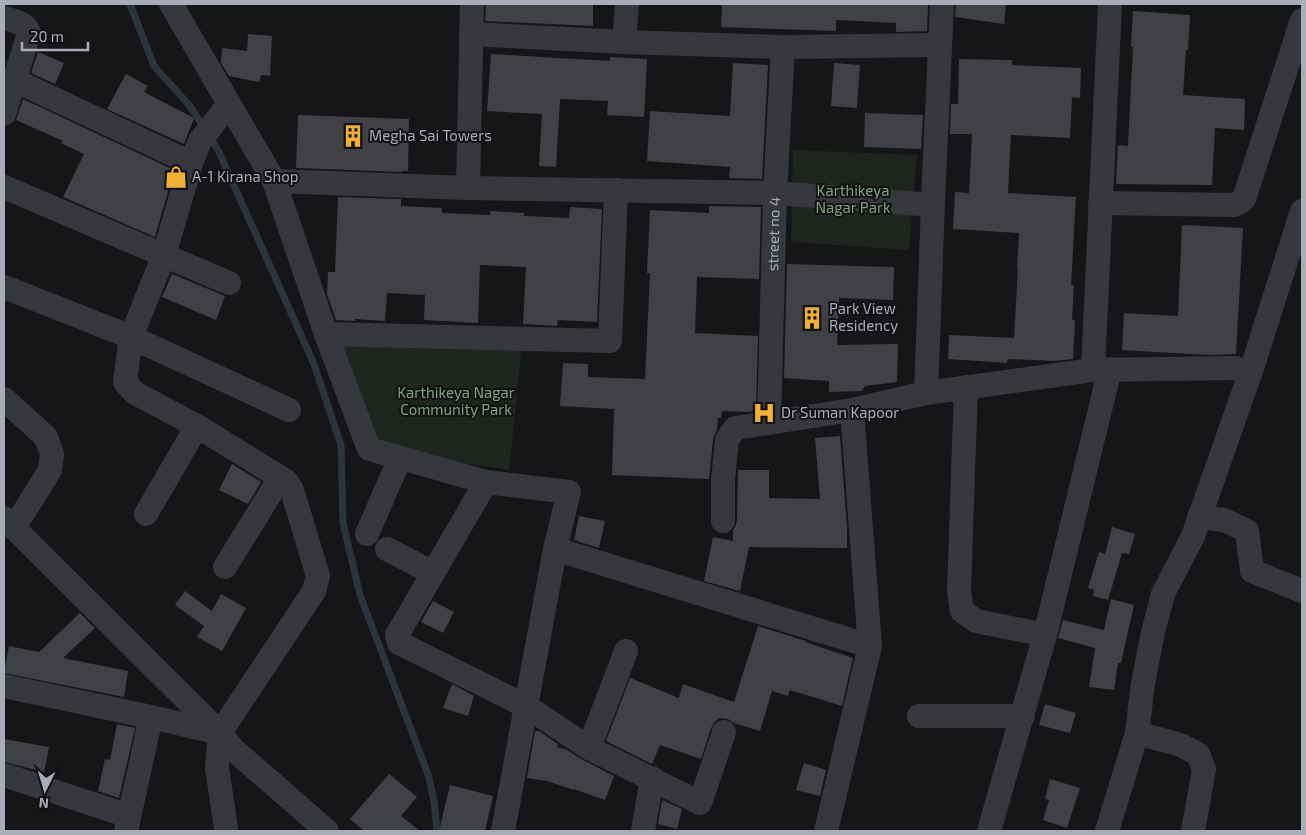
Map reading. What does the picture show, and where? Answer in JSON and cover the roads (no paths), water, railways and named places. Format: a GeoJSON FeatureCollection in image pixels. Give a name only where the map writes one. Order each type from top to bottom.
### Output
{"type":"FeatureCollection","features":[{"type":"Feature","properties":{"kind":"street"},"geometry":{"type":"LineString","coordinates":[[170,4],[274,181],[326,334],[369,449],[486,482],[569,492],[555,549],[503,831]]}},
{"type":"Feature","properties":{"kind":"street"},"geometry":{"type":"LineString","coordinates":[[468,188],[472,4]]}},
{"type":"Feature","properties":{"kind":"street"},"geometry":{"type":"LineString","coordinates":[[624,42],[627,4]]}},
{"type":"Feature","properties":{"kind":"street"},"geometry":{"type":"LineString","coordinates":[[926,393],[942,4]]}},
{"type":"Feature","properties":{"kind":"street"},"geometry":{"type":"LineString","coordinates":[[989,831],[1045,635],[1102,370],[1100,203],[1110,4]]}},
{"type":"Feature","properties":{"kind":"street"},"geometry":{"type":"LineString","coordinates":[[4,18],[21,23],[27,27],[29,33],[4,114]]}},
{"type":"Feature","properties":{"kind":"street"},"geometry":{"type":"LineString","coordinates":[[1100,203],[1234,205],[1239,203],[1244,198],[1302,20]]}},
{"type":"Feature","properties":{"kind":"street"},"geometry":{"type":"LineString","coordinates":[[471,34],[624,42],[783,47],[940,45]]}},
{"type":"Feature","properties":{"kind":"street","name":"street no 4"},"geometry":{"type":"LineString","coordinates":[[770,423],[776,193],[783,47]]}},
{"type":"Feature","properties":{"kind":"street"},"geometry":{"type":"LineString","coordinates":[[14,80],[191,163]]}},
{"type":"Feature","properties":{"kind":"street"},"geometry":{"type":"LineString","coordinates":[[226,828],[217,768],[220,733],[314,591],[318,576],[292,490],[286,481],[197,426],[135,394],[125,382],[131,337],[164,255],[191,163],[207,132],[230,104]]}},
{"type":"Feature","properties":{"kind":"street"},"geometry":{"type":"LineString","coordinates":[[274,181],[468,188],[776,193],[933,205]]}},
{"type":"Feature","properties":{"kind":"street"},"geometry":{"type":"LineString","coordinates":[[4,187],[229,283]]}},
{"type":"Feature","properties":{"kind":"street"},"geometry":{"type":"LineString","coordinates":[[326,334],[610,341],[616,190]]}},
{"type":"Feature","properties":{"kind":"street"},"geometry":{"type":"LineString","coordinates":[[1107,831],[1137,733],[1143,683],[1163,594],[1193,536],[1252,368],[1302,210]]}},
{"type":"Feature","properties":{"kind":"street"},"geometry":{"type":"LineString","coordinates":[[4,287],[131,337],[289,410]]}},
{"type":"Feature","properties":{"kind":"street"},"geometry":{"type":"LineString","coordinates":[[723,521],[723,480],[727,440],[735,428],[852,410],[926,393],[1102,370],[1236,368]]}},
{"type":"Feature","properties":{"kind":"street"},"geometry":{"type":"LineString","coordinates":[[966,387],[959,590],[962,610],[976,620],[1045,635]]}},
{"type":"Feature","properties":{"kind":"street"},"geometry":{"type":"LineString","coordinates":[[4,399],[46,437],[52,454],[50,470],[9,523],[234,749],[327,831]]}},
{"type":"Feature","properties":{"kind":"street"},"geometry":{"type":"LineString","coordinates":[[826,831],[870,646],[852,410]]}},
{"type":"Feature","properties":{"kind":"street"},"geometry":{"type":"LineString","coordinates":[[146,514],[197,426]]}},
{"type":"Feature","properties":{"kind":"street"},"geometry":{"type":"LineString","coordinates":[[367,534],[400,458]]}},
{"type":"Feature","properties":{"kind":"street"},"geometry":{"type":"LineString","coordinates":[[225,567],[280,478]]}},
{"type":"Feature","properties":{"kind":"street"},"geometry":{"type":"LineString","coordinates":[[486,482],[398,636],[399,643],[526,706],[589,748],[700,803],[724,732]]}},
{"type":"Feature","properties":{"kind":"street"},"geometry":{"type":"LineString","coordinates":[[1199,518],[1224,520],[1247,531],[1252,571],[1302,591]]}},
{"type":"Feature","properties":{"kind":"street"},"geometry":{"type":"LineString","coordinates":[[387,549],[433,573]]}},
{"type":"Feature","properties":{"kind":"street"},"geometry":{"type":"LineString","coordinates":[[555,549],[870,646]]}},
{"type":"Feature","properties":{"kind":"street"},"geometry":{"type":"LineString","coordinates":[[589,748],[626,651]]}},
{"type":"Feature","properties":{"kind":"street"},"geometry":{"type":"LineString","coordinates":[[4,686],[220,733]]}},
{"type":"Feature","properties":{"kind":"street"},"geometry":{"type":"LineString","coordinates":[[919,716],[1023,716]]}},
{"type":"Feature","properties":{"kind":"street"},"geometry":{"type":"LineString","coordinates":[[4,774],[128,824],[151,717]]}},
{"type":"Feature","properties":{"kind":"street"},"geometry":{"type":"LineString","coordinates":[[1137,733],[1181,745],[1198,754],[1204,769],[1193,831]]}},
{"type":"Feature","properties":{"kind":"street"},"geometry":{"type":"LineString","coordinates":[[643,831],[652,778]]}},
{"type":"Feature","properties":{"kind":"waterway"},"geometry":{"type":"LineString","coordinates":[[130,4],[154,66],[190,106],[204,128]]}},
{"type":"Feature","properties":{"kind":"waterway"},"geometry":{"type":"LineString","coordinates":[[210,137],[219,152],[314,364],[341,445],[343,523],[360,595],[429,777],[437,831]]}},
{"type":"Feature","properties":{"kind":"place","name":"Megha Sai Towers"},"geometry":{"type":"Point","coordinates":[353,136]}},
{"type":"Feature","properties":{"kind":"place","name":"A-1 Kirana Shop"},"geometry":{"type":"Point","coordinates":[176,177]}},
{"type":"Feature","properties":{"kind":"place","name":"Park View Residency"},"geometry":{"type":"Point","coordinates":[812,318]}},
{"type":"Feature","properties":{"kind":"place","name":"Dr Suman Kapoor"},"geometry":{"type":"Point","coordinates":[764,413]}},
{"type":"Feature","properties":{"kind":"park label","name":"Karthikeya Nagar Park"},"geometry":{"type":"Point","coordinates":[853,200]}},
{"type":"Feature","properties":{"kind":"park label","name":"Karthikeya Nagar Community Park"},"geometry":{"type":"Point","coordinates":[456,402]}}]}
